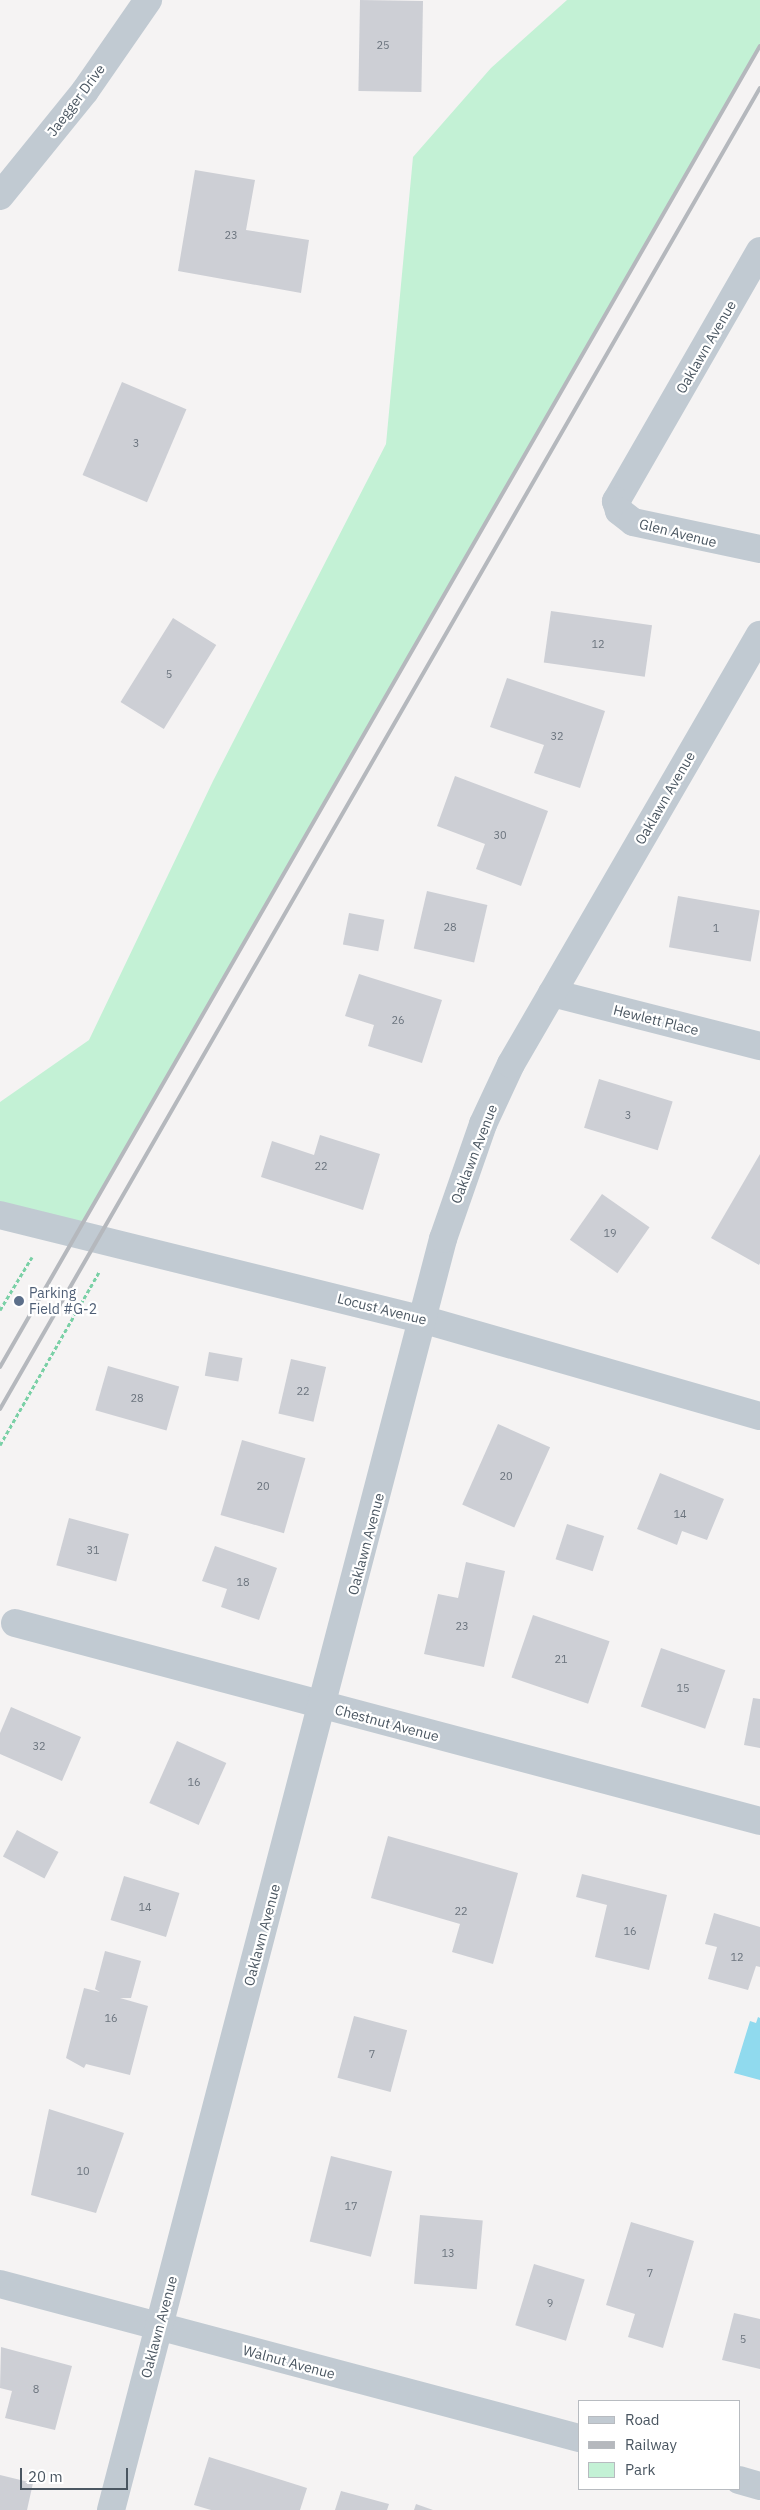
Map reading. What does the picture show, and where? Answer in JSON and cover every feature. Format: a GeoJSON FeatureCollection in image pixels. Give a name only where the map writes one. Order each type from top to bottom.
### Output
{"type":"FeatureCollection","features":[{"type":"Feature","properties":{"kind":"street","name":"Jaegger Drive"},"geometry":{"type":"LineString","coordinates":[[0,196],[85,91],[148,0]]}},
{"type":"Feature","properties":{"kind":"street","name":"Oaklawn Avenue"},"geometry":{"type":"LineString","coordinates":[[650,442],[760,251]]}},
{"type":"Feature","properties":{"kind":"street","name":"Glen Avenue"},"geometry":{"type":"LineString","coordinates":[[650,442],[616,500],[619,511],[633,522],[760,549]]}},
{"type":"Feature","properties":{"kind":"street","name":"Oaklawn Avenue"},"geometry":{"type":"LineString","coordinates":[[111,2510],[425,1320],[443,1239],[483,1124],[511,1064],[760,634]]}},
{"type":"Feature","properties":{"kind":"street","name":"Hewlett Place"},"geometry":{"type":"LineString","coordinates":[[552,993],[760,1046]]}},
{"type":"Feature","properties":{"kind":"street","name":"Locust Avenue"},"geometry":{"type":"LineString","coordinates":[[0,1215],[425,1320],[760,1416]]}},
{"type":"Feature","properties":{"kind":"street","name":"Chestnut Avenue"},"geometry":{"type":"LineString","coordinates":[[15,1623],[760,1822]]}},
{"type":"Feature","properties":{"kind":"street","name":"Walnut Avenue"},"geometry":{"type":"LineString","coordinates":[[0,2284],[159,2328],[578,2438]]}},
{"type":"Feature","properties":{"kind":"street"},"geometry":{"type":"LineString","coordinates":[[740,2480],[760,2486]]}},
{"type":"Feature","properties":{"kind":"path"},"geometry":{"type":"LineString","coordinates":[[0,1310],[33,1255]]}},
{"type":"Feature","properties":{"kind":"path"},"geometry":{"type":"LineString","coordinates":[[0,1445],[102,1267]]}},
{"type":"Feature","properties":{"kind":"green space"},"geometry":{"type":"Polygon","coordinates":[[[567,0],[760,0],[760,46],[76,1235],[0,1215],[0,1102],[89,1040],[213,781],[386,444],[413,157],[491,68],[567,0]]]}},
{"type":"Feature","properties":{"kind":"water"},"geometry":{"type":"Polygon","coordinates":[[[758,2017],[760,2018],[760,2080],[734,2073],[750,2021],[756,2023],[758,2017]]]}},
{"type":"Feature","properties":{"kind":"building"},"geometry":{"type":"Polygon","coordinates":[[[360,0],[423,1],[421,92],[358,91],[360,0]]]}},
{"type":"Feature","properties":{"kind":"building"},"geometry":{"type":"Polygon","coordinates":[[[195,170],[255,180],[246,230],[309,240],[301,293],[178,271],[195,170]]]}},
{"type":"Feature","properties":{"kind":"building"},"geometry":{"type":"Polygon","coordinates":[[[122,382],[186,409],[147,502],[83,475],[122,382]]]}},
{"type":"Feature","properties":{"kind":"building"},"geometry":{"type":"Polygon","coordinates":[[[551,611],[652,625],[645,677],[544,662],[551,611]]]}},
{"type":"Feature","properties":{"kind":"building"},"geometry":{"type":"Polygon","coordinates":[[[173,618],[216,645],[164,729],[121,702],[173,618]]]}},
{"type":"Feature","properties":{"kind":"building"},"geometry":{"type":"Polygon","coordinates":[[[507,678],[605,711],[580,788],[534,773],[544,745],[490,727],[507,678]]]}},
{"type":"Feature","properties":{"kind":"building"},"geometry":{"type":"Polygon","coordinates":[[[455,776],[548,811],[521,886],[476,869],[485,844],[437,826],[455,776]]]}},
{"type":"Feature","properties":{"kind":"building"},"geometry":{"type":"Polygon","coordinates":[[[427,891],[487,905],[474,962],[414,948],[427,891]]]}},
{"type":"Feature","properties":{"kind":"building"},"geometry":{"type":"Polygon","coordinates":[[[678,896],[760,910],[751,962],[669,947],[678,896]]]}},
{"type":"Feature","properties":{"kind":"building"},"geometry":{"type":"Polygon","coordinates":[[[349,913],[384,920],[378,951],[343,944],[349,913]]]}},
{"type":"Feature","properties":{"kind":"building"},"geometry":{"type":"Polygon","coordinates":[[[359,974],[442,1000],[422,1063],[368,1046],[374,1025],[345,1016],[359,974]]]}},
{"type":"Feature","properties":{"kind":"building"},"geometry":{"type":"Polygon","coordinates":[[[599,1079],[673,1102],[658,1150],[584,1128],[599,1079]]]}},
{"type":"Feature","properties":{"kind":"building"},"geometry":{"type":"Polygon","coordinates":[[[320,1135],[380,1154],[363,1210],[261,1177],[272,1141],[314,1155],[320,1135]]]}},
{"type":"Feature","properties":{"kind":"building"},"geometry":{"type":"Polygon","coordinates":[[[760,1154],[760,1263],[759,1265],[711,1238],[760,1154]]]}},
{"type":"Feature","properties":{"kind":"building"},"geometry":{"type":"Polygon","coordinates":[[[602,1194],[650,1227],[617,1273],[570,1240],[602,1194]]]}},
{"type":"Feature","properties":{"kind":"building"},"geometry":{"type":"Polygon","coordinates":[[[209,1352],[242,1358],[238,1382],[205,1376],[209,1352]]]}},
{"type":"Feature","properties":{"kind":"building"},"geometry":{"type":"Polygon","coordinates":[[[291,1359],[326,1367],[313,1422],[278,1414],[291,1359]]]}},
{"type":"Feature","properties":{"kind":"building"},"geometry":{"type":"Polygon","coordinates":[[[108,1366],[179,1386],[166,1431],[95,1410],[108,1366]]]}},
{"type":"Feature","properties":{"kind":"building"},"geometry":{"type":"Polygon","coordinates":[[[498,1424],[550,1447],[514,1528],[462,1504],[498,1424]]]}},
{"type":"Feature","properties":{"kind":"building"},"geometry":{"type":"Polygon","coordinates":[[[242,1440],[305,1458],[284,1533],[221,1515],[242,1440]]]}},
{"type":"Feature","properties":{"kind":"building"},"geometry":{"type":"Polygon","coordinates":[[[660,1473],[724,1499],[707,1540],[682,1531],[677,1545],[637,1529],[660,1473]]]}},
{"type":"Feature","properties":{"kind":"building"},"geometry":{"type":"Polygon","coordinates":[[[69,1518],[129,1534],[116,1581],[56,1565],[69,1518]]]}},
{"type":"Feature","properties":{"kind":"building"},"geometry":{"type":"Polygon","coordinates":[[[567,1524],[604,1536],[593,1571],[556,1559],[567,1524]]]}},
{"type":"Feature","properties":{"kind":"building"},"geometry":{"type":"Polygon","coordinates":[[[215,1546],[277,1568],[259,1620],[221,1607],[227,1589],[202,1581],[215,1546]]]}},
{"type":"Feature","properties":{"kind":"building"},"geometry":{"type":"Polygon","coordinates":[[[466,1562],[505,1571],[484,1667],[424,1654],[438,1594],[458,1598],[466,1562]]]}},
{"type":"Feature","properties":{"kind":"building"},"geometry":{"type":"Polygon","coordinates":[[[533,1615],[610,1641],[588,1704],[512,1677],[533,1615]]]}},
{"type":"Feature","properties":{"kind":"building"},"geometry":{"type":"Polygon","coordinates":[[[661,1648],[725,1670],[705,1729],[641,1707],[661,1648]]]}},
{"type":"Feature","properties":{"kind":"building"},"geometry":{"type":"Polygon","coordinates":[[[753,1698],[760,1699],[760,1748],[744,1745],[753,1698]]]}},
{"type":"Feature","properties":{"kind":"building"},"geometry":{"type":"Polygon","coordinates":[[[11,1707],[81,1737],[62,1781],[0,1754],[0,1733],[11,1707]]]}},
{"type":"Feature","properties":{"kind":"building"},"geometry":{"type":"Polygon","coordinates":[[[177,1741],[226,1763],[199,1825],[149,1803],[177,1741]]]}},
{"type":"Feature","properties":{"kind":"building"},"geometry":{"type":"Polygon","coordinates":[[[17,1830],[58,1852],[44,1879],[3,1856],[17,1830]]]}},
{"type":"Feature","properties":{"kind":"building"},"geometry":{"type":"Polygon","coordinates":[[[388,1836],[518,1873],[493,1964],[452,1952],[460,1924],[371,1898],[388,1836]]]}},
{"type":"Feature","properties":{"kind":"building"},"geometry":{"type":"Polygon","coordinates":[[[582,1874],[667,1895],[649,1970],[595,1957],[607,1905],[576,1897],[582,1874]]]}},
{"type":"Feature","properties":{"kind":"building"},"geometry":{"type":"Polygon","coordinates":[[[124,1876],[179,1893],[166,1937],[111,1920],[124,1876]]]}},
{"type":"Feature","properties":{"kind":"building"},"geometry":{"type":"Polygon","coordinates":[[[714,1913],[760,1927],[760,1967],[756,1966],[748,1990],[708,1979],[717,1947],[705,1944],[714,1913]]]}},
{"type":"Feature","properties":{"kind":"building"},"geometry":{"type":"Polygon","coordinates":[[[105,1951],[141,1961],[131,1998],[120,1998],[148,2006],[130,2075],[86,2064],[84,2068],[66,2058],[84,1988],[100,1992],[95,1989],[105,1951]]]}},
{"type":"Feature","properties":{"kind":"building"},"geometry":{"type":"Polygon","coordinates":[[[354,2016],[407,2030],[391,2092],[337,2078],[354,2016]]]}},
{"type":"Feature","properties":{"kind":"building"},"geometry":{"type":"Polygon","coordinates":[[[49,2109],[124,2133],[96,2213],[31,2195],[49,2109]]]}},
{"type":"Feature","properties":{"kind":"building"},"geometry":{"type":"Polygon","coordinates":[[[331,2156],[392,2171],[371,2257],[310,2241],[331,2156]]]}},
{"type":"Feature","properties":{"kind":"building"},"geometry":{"type":"Polygon","coordinates":[[[420,2215],[483,2220],[477,2289],[414,2284],[420,2215]]]}},
{"type":"Feature","properties":{"kind":"building"},"geometry":{"type":"Polygon","coordinates":[[[631,2222],[694,2241],[663,2348],[628,2337],[635,2314],[606,2305],[631,2222]]]}},
{"type":"Feature","properties":{"kind":"building"},"geometry":{"type":"Polygon","coordinates":[[[534,2264],[585,2279],[566,2341],[515,2325],[534,2264]]]}},
{"type":"Feature","properties":{"kind":"building"},"geometry":{"type":"Polygon","coordinates":[[[734,2313],[760,2319],[760,2369],[722,2360],[734,2313]]]}},
{"type":"Feature","properties":{"kind":"building"},"geometry":{"type":"Polygon","coordinates":[[[1,2347],[72,2366],[55,2430],[5,2418],[12,2391],[0,2388],[1,2347]]]}},
{"type":"Feature","properties":{"kind":"building"},"geometry":{"type":"Polygon","coordinates":[[[209,2457],[307,2488],[300,2510],[211,2510],[194,2505],[209,2457]]]}},
{"type":"Feature","properties":{"kind":"building"},"geometry":{"type":"Polygon","coordinates":[[[0,2475],[33,2483],[27,2510],[0,2510],[0,2475]]]}},
{"type":"Feature","properties":{"kind":"building"},"geometry":{"type":"Polygon","coordinates":[[[341,2491],[389,2504],[387,2510],[335,2510],[341,2491]]]}},
{"type":"Feature","properties":{"kind":"building"},"geometry":{"type":"Polygon","coordinates":[[[416,2504],[433,2510],[414,2510],[416,2504]]]}},
{"type":"Feature","properties":{"kind":"railway"},"geometry":{"type":"LineString","coordinates":[[0,1367],[760,46]]}},
{"type":"Feature","properties":{"kind":"railway"},"geometry":{"type":"LineString","coordinates":[[0,1409],[760,88]]}},
{"type":"Feature","properties":{"kind":"place","name":"Parking Field #G-2"},"geometry":{"type":"Point","coordinates":[19,1301]}}]}
